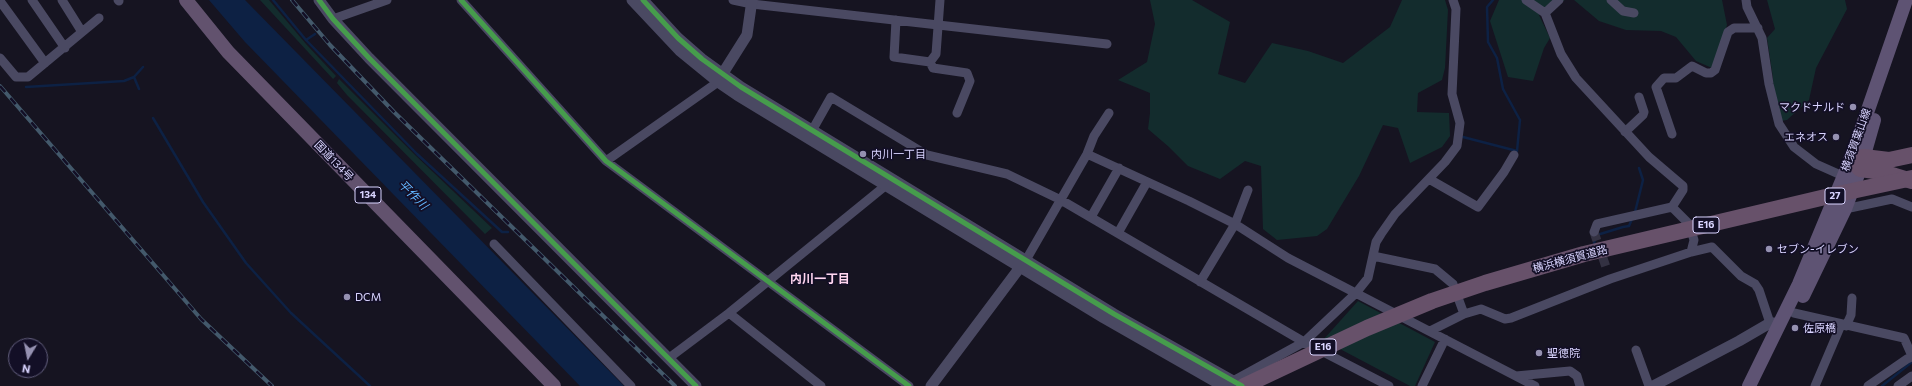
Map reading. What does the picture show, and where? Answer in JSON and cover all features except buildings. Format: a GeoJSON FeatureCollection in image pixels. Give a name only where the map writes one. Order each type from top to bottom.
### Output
{"type":"FeatureCollection","features":[{"type":"Feature","properties":{"kind":"highway","name":"国道134号"},"geometry":{"type":"LineString","coordinates":[[186,0],[228,52],[554,386]]}},
{"type":"Feature","properties":{"kind":"highway","name":"国道134号"},"geometry":{"type":"LineString","coordinates":[[197,0],[235,47],[565,386]]}},
{"type":"Feature","properties":{"kind":"highway"},"geometry":{"type":"LineString","coordinates":[[1858,162],[1889,160],[1912,155]]}},
{"type":"Feature","properties":{"kind":"highway"},"geometry":{"type":"LineString","coordinates":[[1858,162],[1882,172],[1912,181]]}},
{"type":"Feature","properties":{"kind":"highway","name":"横浜横須賀道路"},"geometry":{"type":"LineString","coordinates":[[1234,385],[1425,304],[1485,283],[1584,254],[1838,194],[1912,181]]}},
{"type":"Feature","properties":{"kind":"highway","name":"横浜横須賀道路"},"geometry":{"type":"LineString","coordinates":[[1255,386],[1369,332],[1443,302],[1488,287],[1549,268],[1616,251],[1912,181]]}},
{"type":"Feature","properties":{"kind":"main road","name":"横須賀葉山線"},"geometry":{"type":"LineString","coordinates":[[1758,386],[1845,209],[1906,0]]}},
{"type":"Feature","properties":{"kind":"main road","name":"横須賀葉山線"},"geometry":{"type":"LineString","coordinates":[[1749,386],[1775,323],[1810,260],[1843,176],[1858,162],[1912,8]]}},
{"type":"Feature","properties":{"kind":"street"},"geometry":{"type":"LineString","coordinates":[[32,0],[65,48]]}},
{"type":"Feature","properties":{"kind":"street"},"geometry":{"type":"LineString","coordinates":[[62,0],[82,32]]}},
{"type":"Feature","properties":{"kind":"street"},"geometry":{"type":"LineString","coordinates":[[319,0],[333,19],[369,58],[696,386]]}},
{"type":"Feature","properties":{"kind":"street"},"geometry":{"type":"LineString","coordinates":[[333,19],[387,0]]}},
{"type":"Feature","properties":{"kind":"street"},"geometry":{"type":"LineString","coordinates":[[461,0],[606,161],[909,386]]}},
{"type":"Feature","properties":{"kind":"street"},"geometry":{"type":"LineString","coordinates":[[632,0],[663,35],[720,78],[889,183],[1023,263],[1104,318],[1234,385],[1304,342],[1356,293],[1368,278],[1376,242],[1395,214],[1429,179],[1457,146],[1460,123],[1452,94],[1456,9],[1453,0]]}},
{"type":"Feature","properties":{"kind":"street"},"geometry":{"type":"LineString","coordinates":[[643,0],[678,38],[720,78]]}},
{"type":"Feature","properties":{"kind":"street"},"geometry":{"type":"LineString","coordinates":[[733,0],[795,5],[896,20],[1107,44]]}},
{"type":"Feature","properties":{"kind":"street"},"geometry":{"type":"LineString","coordinates":[[930,62],[936,54],[940,0]]}},
{"type":"Feature","properties":{"kind":"street"},"geometry":{"type":"LineString","coordinates":[[1526,0],[1545,13],[1561,54],[1576,78],[1649,157],[1683,186],[1683,190],[1672,207],[1597,224],[1594,232]]}},
{"type":"Feature","properties":{"kind":"street"},"geometry":{"type":"LineString","coordinates":[[1545,13],[1559,0]]}},
{"type":"Feature","properties":{"kind":"street"},"geometry":{"type":"LineString","coordinates":[[1611,0],[1623,11],[1634,13]]}},
{"type":"Feature","properties":{"kind":"street"},"geometry":{"type":"LineString","coordinates":[[1746,0],[1747,7],[1762,38],[1769,84],[1777,117],[1788,141],[1816,164],[1843,176]]}},
{"type":"Feature","properties":{"kind":"street"},"geometry":{"type":"LineString","coordinates":[[0,1],[45,63]]}},
{"type":"Feature","properties":{"kind":"street"},"geometry":{"type":"LineString","coordinates":[[606,161],[720,78],[747,35],[752,2]]}},
{"type":"Feature","properties":{"kind":"street"},"geometry":{"type":"LineString","coordinates":[[0,58],[16,77],[28,77],[65,48],[99,18]]}},
{"type":"Feature","properties":{"kind":"street"},"geometry":{"type":"LineString","coordinates":[[896,20],[894,57],[930,62]]}},
{"type":"Feature","properties":{"kind":"street"},"geometry":{"type":"LineString","coordinates":[[1672,134],[1656,87],[1664,78],[1676,78],[1692,66],[1706,73],[1711,73],[1715,70],[1728,32],[1734,28],[1758,28]]}},
{"type":"Feature","properties":{"kind":"street"},"geometry":{"type":"LineString","coordinates":[[930,62],[933,68],[967,73],[970,81],[957,113]]}},
{"type":"Feature","properties":{"kind":"street"},"geometry":{"type":"LineString","coordinates":[[810,134],[831,97],[927,155],[1007,174],[1061,200],[1304,342],[1389,386]]}},
{"type":"Feature","properties":{"kind":"street"},"geometry":{"type":"LineString","coordinates":[[1626,132],[1643,115],[1644,112],[1639,97]]}},
{"type":"Feature","properties":{"kind":"street"},"geometry":{"type":"LineString","coordinates":[[931,386],[1023,263],[1061,200],[1087,154],[1094,136],[1109,113]]}},
{"type":"Feature","properties":{"kind":"street"},"geometry":{"type":"LineString","coordinates":[[1087,154],[1235,224],[1288,258],[1535,386]]}},
{"type":"Feature","properties":{"kind":"street"},"geometry":{"type":"LineString","coordinates":[[1429,179],[1478,208],[1504,172],[1514,155]]}},
{"type":"Feature","properties":{"kind":"street"},"geometry":{"type":"LineString","coordinates":[[1091,217],[1119,168]]}},
{"type":"Feature","properties":{"kind":"street"},"geometry":{"type":"LineString","coordinates":[[1118,232],[1147,182]]}},
{"type":"Feature","properties":{"kind":"street"},"geometry":{"type":"LineString","coordinates":[[669,358],[729,313],[767,280],[889,183]]}},
{"type":"Feature","properties":{"kind":"street"},"geometry":{"type":"LineString","coordinates":[[1200,282],[1235,224],[1248,190]]}},
{"type":"Feature","properties":{"kind":"street"},"geometry":{"type":"LineString","coordinates":[[1845,209],[1892,199],[1912,207]]}},
{"type":"Feature","properties":{"kind":"street"},"geometry":{"type":"LineString","coordinates":[[1672,207],[1689,224],[1694,240],[1692,252]]}},
{"type":"Feature","properties":{"kind":"street"},"geometry":{"type":"LineString","coordinates":[[494,244],[631,386]]}},
{"type":"Feature","properties":{"kind":"street"},"geometry":{"type":"LineString","coordinates":[[1430,331],[1464,314],[1481,309],[1505,319],[1608,274],[1712,247],[1741,276],[1755,284],[1775,323],[1655,386],[1636,350]]}},
{"type":"Feature","properties":{"kind":"street"},"geometry":{"type":"LineString","coordinates":[[1373,256],[1435,269],[1453,284],[1464,314]]}},
{"type":"Feature","properties":{"kind":"street"},"geometry":{"type":"LineString","coordinates":[[1815,386],[1844,326],[1851,315],[1852,298]]}},
{"type":"Feature","properties":{"kind":"street"},"geometry":{"type":"LineString","coordinates":[[729,313],[821,386]]}},
{"type":"Feature","properties":{"kind":"street"},"geometry":{"type":"LineString","coordinates":[[1794,313],[1844,326],[1904,338],[1910,345],[1912,357],[1868,386]]}},
{"type":"Feature","properties":{"kind":"street"},"geometry":{"type":"LineString","coordinates":[[1422,386],[1445,339]]}},
{"type":"Feature","properties":{"kind":"street"},"geometry":{"type":"LineString","coordinates":[[1516,376],[1570,371],[1577,376],[1580,386]]}},
{"type":"Feature","properties":{"kind":"street"},"geometry":{"type":"LineString","coordinates":[[1898,386],[1912,376]]}},
{"type":"Feature","properties":{"kind":"green space"},"geometry":{"type":"Polygon","coordinates":[[[260,0],[269,0],[306,44],[336,76],[333,79],[260,0]]]}},
{"type":"Feature","properties":{"kind":"green space"},"geometry":{"type":"Polygon","coordinates":[[[1150,0],[1192,0],[1230,22],[1218,74],[1245,83],[1272,43],[1308,51],[1343,63],[1390,27],[1402,0],[1445,0],[1448,10],[1445,68],[1442,80],[1418,93],[1417,112],[1449,113],[1450,136],[1442,147],[1410,163],[1398,128],[1383,125],[1359,176],[1327,229],[1317,236],[1277,240],[1263,229],[1261,166],[1245,161],[1220,179],[1188,166],[1148,129],[1150,93],[1118,80],[1147,62],[1155,24],[1150,0]]]}},
{"type":"Feature","properties":{"kind":"green space"},"geometry":{"type":"Polygon","coordinates":[[[1499,0],[1565,0],[1539,15],[1550,38],[1544,48],[1533,81],[1508,77],[1490,21],[1499,0]]]}},
{"type":"Feature","properties":{"kind":"green space"},"geometry":{"type":"Polygon","coordinates":[[[1574,0],[1722,0],[1727,25],[1712,68],[1696,61],[1676,37],[1661,31],[1626,30],[1599,21],[1574,0]]]}},
{"type":"Feature","properties":{"kind":"green space"},"geometry":{"type":"Polygon","coordinates":[[[1767,0],[1845,0],[1847,9],[1816,68],[1809,100],[1787,120],[1774,122],[1773,78],[1767,38],[1775,29],[1767,0]]]}},
{"type":"Feature","properties":{"kind":"green space"},"geometry":{"type":"Polygon","coordinates":[[[339,79],[415,155],[492,228],[485,234],[347,95],[337,83],[339,79]]]}},
{"type":"Feature","properties":{"kind":"green space"},"geometry":{"type":"Polygon","coordinates":[[[1358,301],[1435,342],[1415,386],[1410,386],[1323,340],[1358,301]]]}},
{"type":"Feature","properties":{"kind":"water","name":"平作川"},"geometry":{"type":"Polygon","coordinates":[[[209,0],[245,0],[624,386],[580,386],[245,42],[209,0]]]}},
{"type":"Feature","properties":{"kind":"waterway"},"geometry":{"type":"LineString","coordinates":[[273,0],[306,40],[417,154],[502,232],[508,232]]}},
{"type":"Feature","properties":{"kind":"waterway"},"geometry":{"type":"LineString","coordinates":[[1463,137],[1517,151],[1520,120],[1503,89],[1497,58],[1488,42],[1487,7],[1493,0]]}},
{"type":"Feature","properties":{"kind":"waterway"},"geometry":{"type":"LineString","coordinates":[[306,40],[315,34]]}},
{"type":"Feature","properties":{"kind":"waterway"},"geometry":{"type":"LineString","coordinates":[[26,87],[124,81],[134,77],[143,67]]}},
{"type":"Feature","properties":{"kind":"waterway"},"geometry":{"type":"LineString","coordinates":[[134,77],[139,89]]}},
{"type":"Feature","properties":{"kind":"waterway"},"geometry":{"type":"LineString","coordinates":[[153,118],[203,202],[246,263],[291,313],[370,386]]}},
{"type":"Feature","properties":{"kind":"waterway"},"geometry":{"type":"LineString","coordinates":[[1635,212],[1643,180],[1639,168]]}},
{"type":"Feature","properties":{"kind":"waterway"},"geometry":{"type":"LineString","coordinates":[[1594,243],[1597,235],[1629,226],[1632,219]]}},
{"type":"Feature","properties":{"kind":"waterway"},"geometry":{"type":"LineString","coordinates":[[1882,386],[1912,362]]}},
{"type":"Feature","properties":{"kind":"tunnel"},"geometry":{"type":"LineString","coordinates":[[1594,232],[1607,270]]}},
{"type":"Feature","properties":{"kind":"railway"},"geometry":{"type":"LineString","coordinates":[[292,0],[330,45],[394,112],[675,386]]}},
{"type":"Feature","properties":{"kind":"railway"},"geometry":{"type":"LineString","coordinates":[[0,86],[201,319],[272,386]]}},
{"type":"Feature","properties":{"kind":"cycle path"},"geometry":{"type":"LineString","coordinates":[[319,0],[333,19],[369,58],[696,386]]}},
{"type":"Feature","properties":{"kind":"cycle path"},"geometry":{"type":"LineString","coordinates":[[461,0],[606,161],[909,386]]}},
{"type":"Feature","properties":{"kind":"cycle path"},"geometry":{"type":"LineString","coordinates":[[643,0],[678,38],[702,59],[741,87],[1114,314],[1242,386]]}},
{"type":"Feature","properties":{"kind":"place","name":"マクドナルド"},"geometry":{"type":"Point","coordinates":[1853,107]}},
{"type":"Feature","properties":{"kind":"place","name":"エネオス"},"geometry":{"type":"Point","coordinates":[1836,137]}},
{"type":"Feature","properties":{"kind":"place","name":"内川一丁目"},"geometry":{"type":"Point","coordinates":[863,154]}},
{"type":"Feature","properties":{"kind":"place","name":"セブン-イレブン"},"geometry":{"type":"Point","coordinates":[1769,249]}},
{"type":"Feature","properties":{"kind":"place","name":"DCM"},"geometry":{"type":"Point","coordinates":[347,297]}},
{"type":"Feature","properties":{"kind":"place","name":"佐原橋"},"geometry":{"type":"Point","coordinates":[1795,328]}},
{"type":"Feature","properties":{"kind":"place","name":"聖徳院"},"geometry":{"type":"Point","coordinates":[1539,353]}},
{"type":"Feature","properties":{"kind":"district","name":"内川一丁目"},"geometry":{"type":"Point","coordinates":[820,279]}}]}
